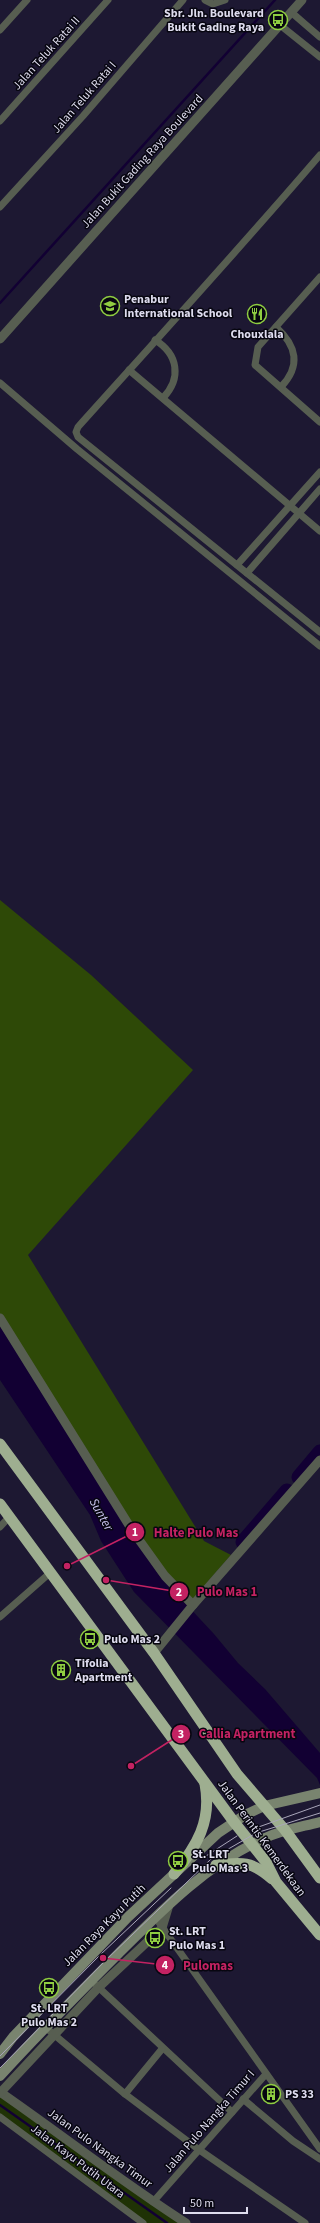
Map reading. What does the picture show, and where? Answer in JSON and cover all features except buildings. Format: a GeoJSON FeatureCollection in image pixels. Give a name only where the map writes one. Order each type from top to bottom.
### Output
{"type":"FeatureCollection","features":[{"type":"Feature","properties":{"kind":"highway","name":"Jalan Perintis Kemerdekaan"},"geometry":{"type":"LineString","coordinates":[[0,1444],[154,1652],[236,1774],[285,1830],[319,1875]]}},
{"type":"Feature","properties":{"kind":"highway","name":"Jalan Perintis Kemerdekaan"},"geometry":{"type":"LineString","coordinates":[[0,1504],[234,1822],[266,1862],[276,1882],[320,1935]]}},
{"type":"Feature","properties":{"kind":"highway"},"geometry":{"type":"LineString","coordinates":[[174,1874],[194,1846],[204,1823],[208,1801],[204,1780]]}},
{"type":"Feature","properties":{"kind":"highway"},"geometry":{"type":"LineString","coordinates":[[216,1865],[237,1862],[253,1865],[259,1867],[276,1882]]}},
{"type":"Feature","properties":{"kind":"main road","name":"Jalan Raya Kayu Putih"},"geometry":{"type":"LineString","coordinates":[[0,2054],[12,2037],[128,1917],[208,1842],[234,1822],[264,1806],[316,1794]]}},
{"type":"Feature","properties":{"kind":"main road"},"geometry":{"type":"LineString","coordinates":[[0,2076],[45,2027],[95,1984],[155,1917],[216,1865],[252,1844],[285,1830],[320,1822]]}},
{"type":"Feature","properties":{"kind":"street"},"geometry":{"type":"LineString","coordinates":[[0,30],[27,0]]}},
{"type":"Feature","properties":{"kind":"street","name":"Jalan Teluk Ratai II"},"geometry":{"type":"LineString","coordinates":[[0,121],[108,0]]}},
{"type":"Feature","properties":{"kind":"street","name":"Jalan Teluk Ratai I"},"geometry":{"type":"LineString","coordinates":[[0,207],[83,116],[183,0]]}},
{"type":"Feature","properties":{"kind":"street"},"geometry":{"type":"LineString","coordinates":[[205,0],[213,4],[225,0]]}},
{"type":"Feature","properties":{"kind":"street","name":"Jalan Bukit Gading Raya Boulevard"},"geometry":{"type":"LineString","coordinates":[[0,339],[302,0]]}},
{"type":"Feature","properties":{"kind":"street"},"geometry":{"type":"LineString","coordinates":[[291,12],[320,36]]}},
{"type":"Feature","properties":{"kind":"street"},"geometry":{"type":"LineString","coordinates":[[280,25],[320,57]]}},
{"type":"Feature","properties":{"kind":"street"},"geometry":{"type":"LineString","coordinates":[[320,155],[228,261],[78,427],[76,435],[320,632]]}},
{"type":"Feature","properties":{"kind":"street"},"geometry":{"type":"LineString","coordinates":[[320,277],[258,347],[256,365],[320,422]]}},
{"type":"Feature","properties":{"kind":"street"},"geometry":{"type":"LineString","coordinates":[[276,328],[291,345],[294,356],[291,373],[281,387]]}},
{"type":"Feature","properties":{"kind":"street"},"geometry":{"type":"LineString","coordinates":[[155,340],[170,353],[176,372],[170,391],[163,398]]}},
{"type":"Feature","properties":{"kind":"street"},"geometry":{"type":"LineString","coordinates":[[129,370],[320,531]]}},
{"type":"Feature","properties":{"kind":"street"},"geometry":{"type":"LineString","coordinates":[[0,383],[77,450],[320,646]]}},
{"type":"Feature","properties":{"kind":"street"},"geometry":{"type":"LineString","coordinates":[[237,566],[320,472]]}},
{"type":"Feature","properties":{"kind":"street"},"geometry":{"type":"LineString","coordinates":[[247,573],[320,489]]}},
{"type":"Feature","properties":{"kind":"street"},"geometry":{"type":"LineString","coordinates":[[0,1318],[132,1530],[165,1576],[191,1606]]}},
{"type":"Feature","properties":{"kind":"street"},"geometry":{"type":"LineString","coordinates":[[154,1652],[191,1606],[320,1460]]}},
{"type":"Feature","properties":{"kind":"street"},"geometry":{"type":"LineString","coordinates":[[0,1527],[10,1516]]}},
{"type":"Feature","properties":{"kind":"street"},"geometry":{"type":"LineString","coordinates":[[0,1617],[51,1572]]}},
{"type":"Feature","properties":{"kind":"street"},"geometry":{"type":"LineString","coordinates":[[0,2092],[53,2034],[95,1984],[162,1928],[168,1905]]}},
{"type":"Feature","properties":{"kind":"street"},"geometry":{"type":"LineString","coordinates":[[155,1917],[320,2149]]}},
{"type":"Feature","properties":{"kind":"street"},"geometry":{"type":"LineString","coordinates":[[95,1984],[162,2050],[232,2112]]}},
{"type":"Feature","properties":{"kind":"street"},"geometry":{"type":"LineString","coordinates":[[45,2027],[126,2094],[198,2149],[305,2223]]}},
{"type":"Feature","properties":{"kind":"street"},"geometry":{"type":"LineString","coordinates":[[126,2094],[162,2050]]}},
{"type":"Feature","properties":{"kind":"street","name":"Jalan Pulo Nangka Timur I"},"geometry":{"type":"LineString","coordinates":[[153,2202],[198,2149],[266,2074]]}},
{"type":"Feature","properties":{"kind":"street","name":"Jalan Pulo Nangka Timur"},"geometry":{"type":"LineString","coordinates":[[0,2092],[76,2144],[153,2202],[186,2223]]}},
{"type":"Feature","properties":{"kind":"street"},"geometry":{"type":"LineString","coordinates":[[243,2099],[293,2141],[320,2159]]}},
{"type":"Feature","properties":{"kind":"street","name":"Jalan Kayu Putih Utara"},"geometry":{"type":"LineString","coordinates":[[0,2117],[143,2223]]}},
{"type":"Feature","properties":{"kind":"green space"},"geometry":{"type":"Polygon","coordinates":[[[0,900],[91,975],[193,1070],[28,1255],[204,1541],[231,1555],[190,1602],[165,1576],[0,1318],[0,900]]]}},
{"type":"Feature","properties":{"kind":"green space"},"geometry":{"type":"Polygon","coordinates":[[[0,2093],[186,2223],[169,2223],[137,2201],[167,2223],[143,2223],[0,2117],[0,2093]]]}},
{"type":"Feature","properties":{"kind":"water","name":"Sunter"},"geometry":{"type":"Polygon","coordinates":[[[0,1326],[158,1574],[214,1634],[238,1663],[265,1689],[320,1753],[320,1785],[317,1778],[134,1592],[101,1541],[90,1515],[0,1380],[0,1326]]]}},
{"type":"Feature","properties":{"kind":"waterway"},"geometry":{"type":"LineString","coordinates":[[0,303],[275,0]]}},
{"type":"Feature","properties":{"kind":"waterway"},"geometry":{"type":"LineString","coordinates":[[299,1477],[320,1452]]}},
{"type":"Feature","properties":{"kind":"waterway"},"geometry":{"type":"LineString","coordinates":[[243,1542],[287,1491]]}},
{"type":"Feature","properties":{"kind":"waterway"},"geometry":{"type":"LineString","coordinates":[[0,2105],[167,2223]]}},
{"type":"Feature","properties":{"kind":"tram line"},"geometry":{"type":"LineString","coordinates":[[253,1829],[320,1805]]}},
{"type":"Feature","properties":{"kind":"tram line"},"geometry":{"type":"LineString","coordinates":[[0,2068],[106,1960],[211,1859],[256,1833],[320,1813]]}},
{"type":"Feature","properties":{"kind":"tram line"},"geometry":{"type":"LineString","coordinates":[[206,1856],[237,1836]]}},
{"type":"Feature","properties":{"kind":"tram line"},"geometry":{"type":"LineString","coordinates":[[0,2056],[100,1955],[171,1888]]}},
{"type":"Feature","properties":{"kind":"place","name":"Sbr. Jln. Boulevard Bukit Gading Raya"},"geometry":{"type":"Point","coordinates":[278,20]}},
{"type":"Feature","properties":{"kind":"place","name":"Penabur International School"},"geometry":{"type":"Point","coordinates":[110,306]}},
{"type":"Feature","properties":{"kind":"place","name":"Chouxlala"},"geometry":{"type":"Point","coordinates":[257,314]}},
{"type":"Feature","properties":{"kind":"place","name":"Halte Pulo Mas"},"geometry":{"type":"Point","coordinates":[67,1566]}},
{"type":"Feature","properties":{"kind":"place","name":"Pulo Mas 1"},"geometry":{"type":"Point","coordinates":[106,1580]}},
{"type":"Feature","properties":{"kind":"place","name":"Pulo Mas 2"},"geometry":{"type":"Point","coordinates":[90,1639]}},
{"type":"Feature","properties":{"kind":"place","name":"Tifolia Apartment"},"geometry":{"type":"Point","coordinates":[61,1670]}},
{"type":"Feature","properties":{"kind":"place","name":"Callia Apartment"},"geometry":{"type":"Point","coordinates":[131,1766]}},
{"type":"Feature","properties":{"kind":"place","name":"St. LRT Pulo Mas 3"},"geometry":{"type":"Point","coordinates":[178,1861]}},
{"type":"Feature","properties":{"kind":"place","name":"St. LRT Pulo Mas 1"},"geometry":{"type":"Point","coordinates":[155,1938]}},
{"type":"Feature","properties":{"kind":"place","name":"Pulomas"},"geometry":{"type":"Point","coordinates":[103,1958]}},
{"type":"Feature","properties":{"kind":"place","name":"St. LRT Pulo Mas 2"},"geometry":{"type":"Point","coordinates":[49,1988]}},
{"type":"Feature","properties":{"kind":"place","name":"PS 33"},"geometry":{"type":"Point","coordinates":[271,2094]}}]}
